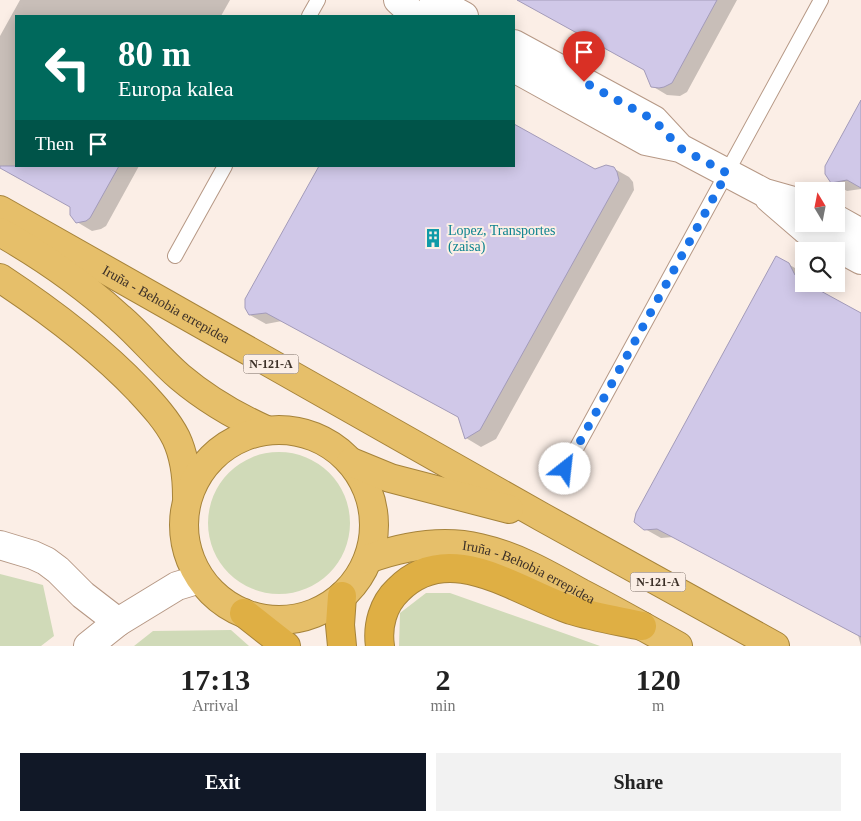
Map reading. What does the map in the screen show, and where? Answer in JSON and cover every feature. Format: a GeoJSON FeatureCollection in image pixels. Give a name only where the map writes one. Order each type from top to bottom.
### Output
{"type":"FeatureCollection","features":[{"type":"Feature","properties":{"kind":"highway","name":"Iruña - Behobia errepidea"},"geometry":{"type":"LineString","coordinates":[[0,210],[542,517],[775,646]]}},
{"type":"Feature","properties":{"kind":"highway","name":"Iruña - Behobia errepidea"},"geometry":{"type":"LineString","coordinates":[[0,232],[88,291],[121,318],[178,376],[199,392],[235,415],[266,430]]}},
{"type":"Feature","properties":{"kind":"highway","name":"N-121-A"},"geometry":{"type":"LineString","coordinates":[[0,278],[90,342],[119,369],[167,422],[182,452],[187,475],[187,499],[183,526],[188,554],[200,579],[220,599],[244,613],[269,619],[295,618],[320,611],[342,596],[357,579],[368,559],[374,533],[373,507],[364,482],[351,462],[334,447],[313,436],[290,430],[266,430],[226,445],[210,459],[197,476],[187,499]]}},
{"type":"Feature","properties":{"kind":"highway","name":"Iruña - Behobia errepidea"},"geometry":{"type":"LineString","coordinates":[[351,462],[390,478],[542,517]]}},
{"type":"Feature","properties":{"kind":"highway","name":"Iruña - Behobia errepidea"},"geometry":{"type":"LineString","coordinates":[[368,559],[394,550],[419,545],[445,544],[479,547],[505,555],[552,577],[678,646]]}},
{"type":"Feature","properties":{"kind":"highway"},"geometry":{"type":"LineString","coordinates":[[380,646],[378,637],[380,622],[385,607],[394,594],[418,574],[448,567],[486,574],[571,610],[642,626]]}},
{"type":"Feature","properties":{"kind":"highway"},"geometry":{"type":"LineString","coordinates":[[342,596],[340,625],[342,646]]}},
{"type":"Feature","properties":{"kind":"highway"},"geometry":{"type":"LineString","coordinates":[[244,613],[286,646]]}},
{"type":"Feature","properties":{"kind":"street"},"geometry":{"type":"LineString","coordinates":[[398,0],[417,15]]}},
{"type":"Feature","properties":{"kind":"street"},"geometry":{"type":"LineString","coordinates":[[434,0],[462,15]]}},
{"type":"Feature","properties":{"kind":"street"},"geometry":{"type":"LineString","coordinates":[[515,45],[654,120],[680,148]]}},
{"type":"Feature","properties":{"kind":"street"},"geometry":{"type":"LineString","coordinates":[[515,69],[646,141],[680,148],[765,194],[806,230],[861,260]]}},
{"type":"Feature","properties":{"kind":"street"},"geometry":{"type":"LineString","coordinates":[[765,194],[795,202]]}},
{"type":"Feature","properties":{"kind":"street"},"geometry":{"type":"LineString","coordinates":[[845,224],[861,233]]}},
{"type":"Feature","properties":{"kind":"street"},"geometry":{"type":"LineString","coordinates":[[0,545],[33,555],[46,562],[58,570],[84,595],[118,622]]}},
{"type":"Feature","properties":{"kind":"street"},"geometry":{"type":"LineString","coordinates":[[88,646],[118,622],[177,586],[200,579]]}},
{"type":"Feature","properties":{"kind":"lane"},"geometry":{"type":"LineString","coordinates":[[310,15],[318,0]]}},
{"type":"Feature","properties":{"kind":"lane"},"geometry":{"type":"LineString","coordinates":[[565,469],[821,0]]}},
{"type":"Feature","properties":{"kind":"lane"},"geometry":{"type":"LineString","coordinates":[[175,256],[224,167]]}},
{"type":"Feature","properties":{"kind":"green space"},"geometry":{"type":"Polygon","coordinates":[[[279,452],[293,453],[306,457],[329,473],[345,496],[349,509],[349,537],[345,550],[329,573],[306,589],[293,593],[279,594],[265,593],[252,589],[229,573],[213,550],[209,537],[208,523],[209,509],[213,496],[229,473],[252,457],[265,453],[279,452]]]}},
{"type":"Feature","properties":{"kind":"green space"},"geometry":{"type":"Polygon","coordinates":[[[0,574],[43,585],[54,636],[41,646],[0,646],[0,574]]]}},
{"type":"Feature","properties":{"kind":"green space"},"geometry":{"type":"Polygon","coordinates":[[[426,593],[450,593],[600,646],[399,646],[400,613],[426,593]]]}},
{"type":"Feature","properties":{"kind":"green space"},"geometry":{"type":"Polygon","coordinates":[[[231,630],[249,646],[134,646],[153,631],[231,630]]]}},
{"type":"Feature","properties":{"kind":"building"},"geometry":{"type":"Polygon","coordinates":[[[517,0],[717,0],[672,83],[659,88],[651,87],[644,70],[517,0]]]}},
{"type":"Feature","properties":{"kind":"building"},"geometry":{"type":"Polygon","coordinates":[[[861,100],[861,188],[847,180],[830,182],[825,174],[825,166],[861,100]]]}},
{"type":"Feature","properties":{"kind":"building","name":"Lopez, Transportes (zaisa)"},"geometry":{"type":"Polygon","coordinates":[[[515,125],[595,169],[606,165],[614,167],[617,172],[619,180],[480,430],[465,439],[458,417],[266,313],[249,315],[245,308],[245,299],[318,167],[515,167],[515,125]]]}},
{"type":"Feature","properties":{"kind":"building"},"geometry":{"type":"Polygon","coordinates":[[[0,166],[118,167],[90,218],[76,223],[70,215],[70,207],[0,168],[0,166]]]}},
{"type":"Feature","properties":{"kind":"building"},"geometry":{"type":"Polygon","coordinates":[[[776,256],[789,263],[795,275],[795,292],[823,292],[861,313],[861,637],[657,529],[644,530],[634,522],[636,513],[776,256]]]}},
{"type":"Feature","properties":{"kind":"place","name":"Lopez, Transportes (zaisa)"},"geometry":{"type":"Point","coordinates":[433,238]}},
{"type":"Feature","properties":{"kind":"route"},"geometry":{"type":"LineString","coordinates":[[565,469],[727,173],[680,148],[654,120],[584,82]]}}]}
